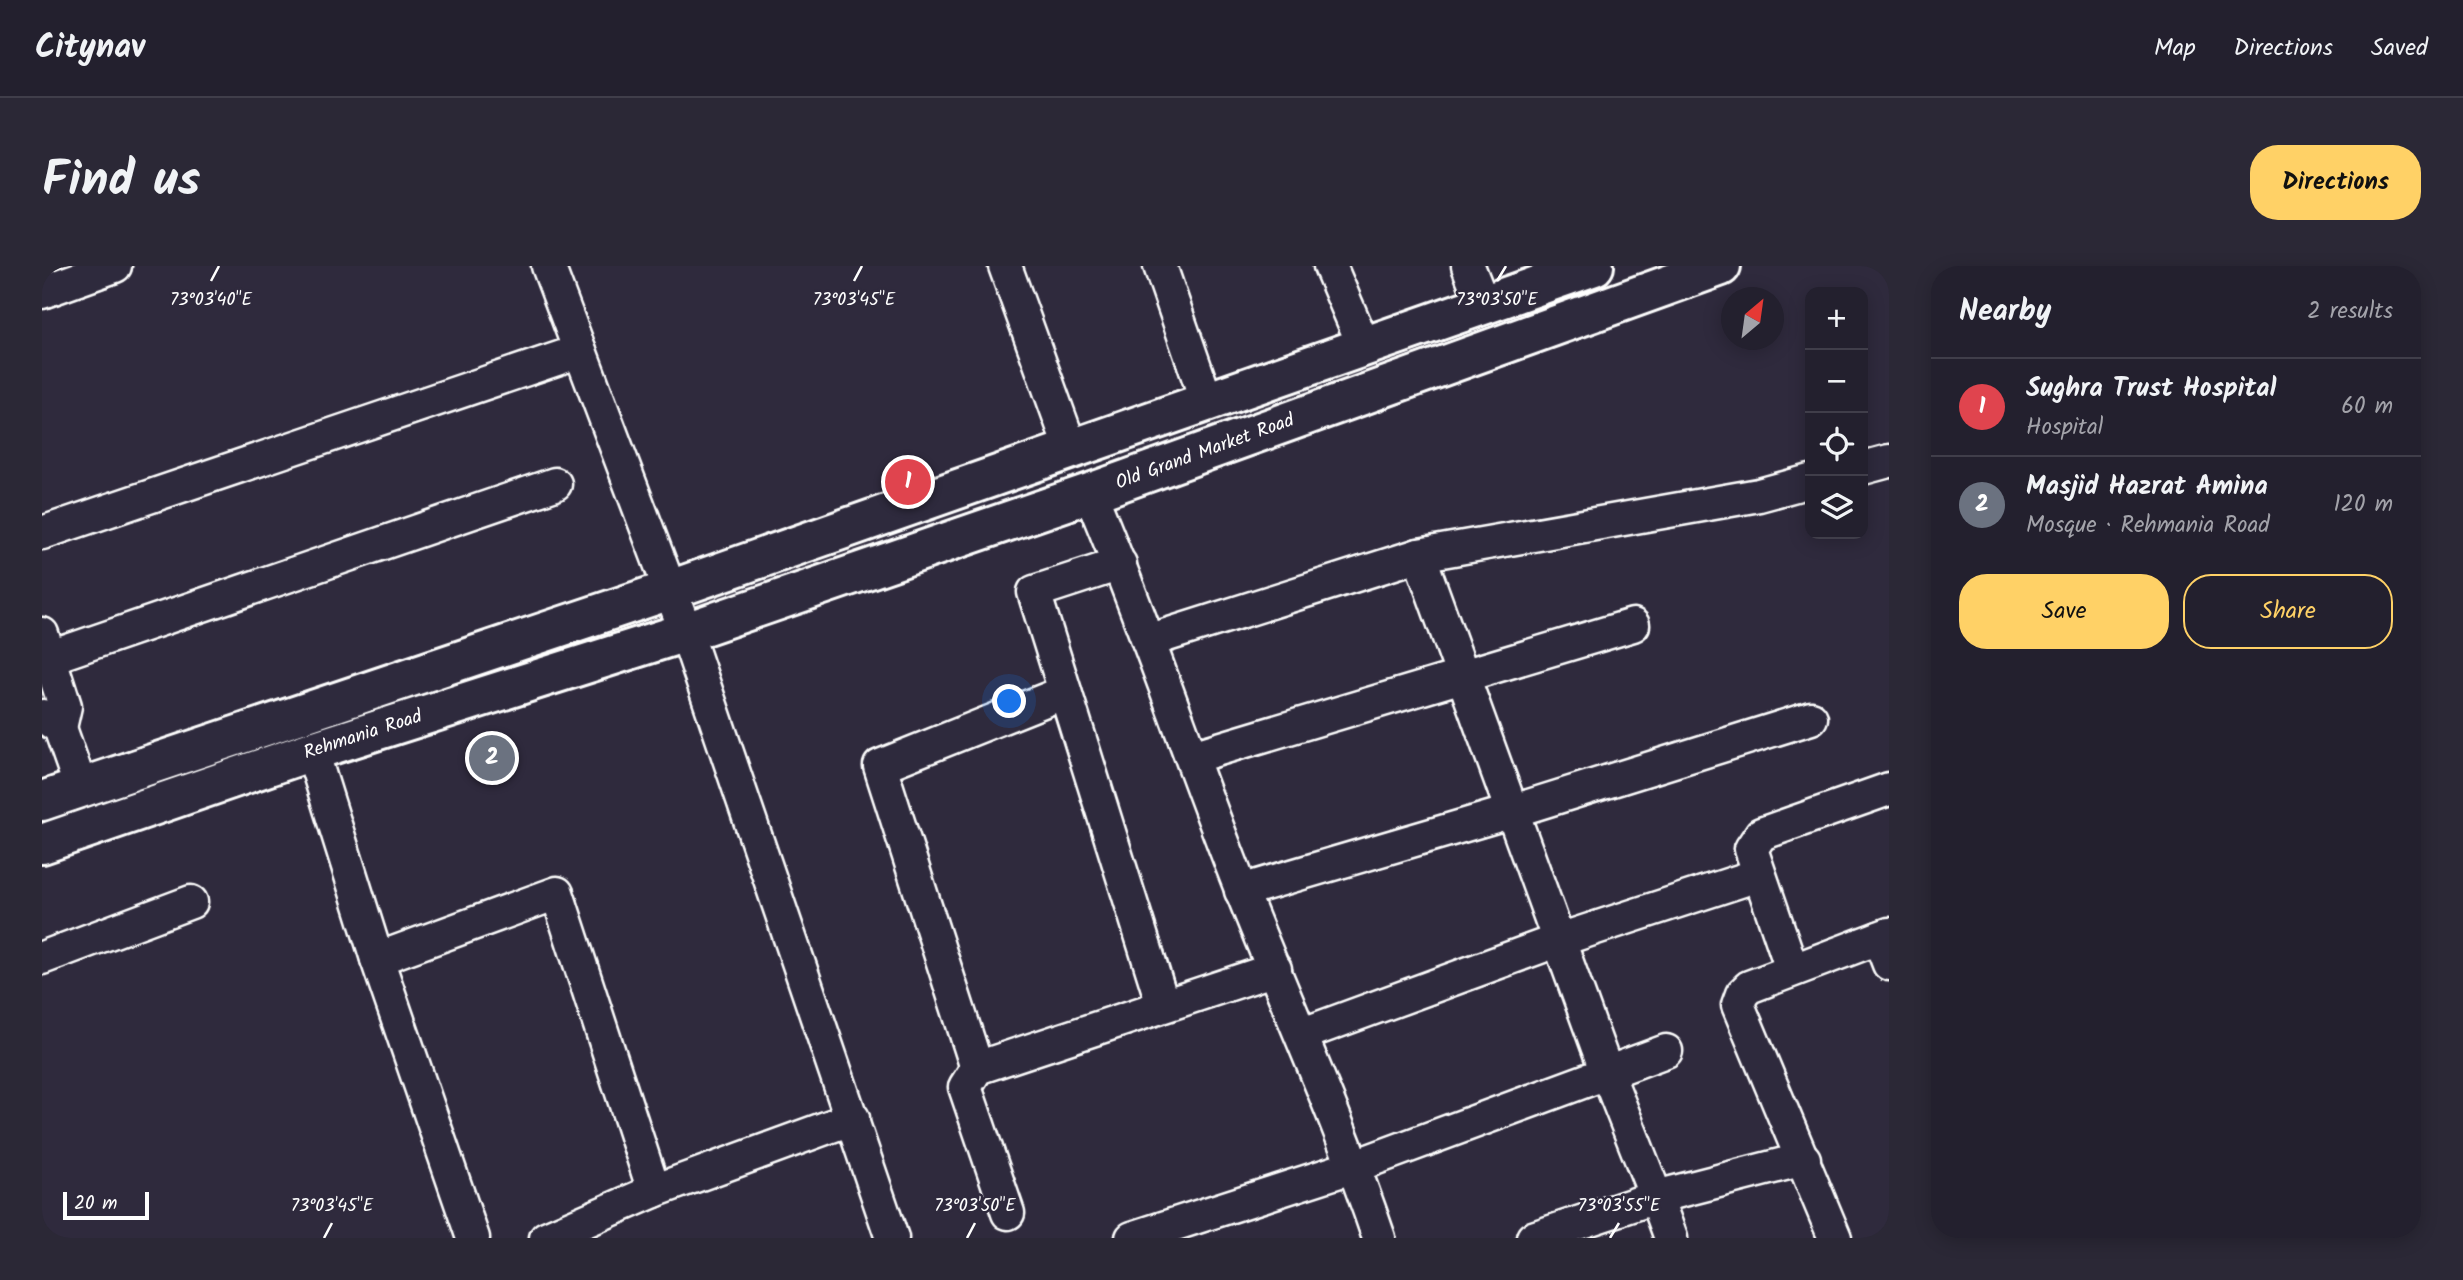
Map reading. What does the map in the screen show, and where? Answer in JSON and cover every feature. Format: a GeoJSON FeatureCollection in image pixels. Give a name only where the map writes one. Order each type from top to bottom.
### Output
{"type":"FeatureCollection","features":[{"type":"Feature","properties":{"kind":"street"},"geometry":{"type":"LineString","coordinates":[[548,266],[686,632],[892,1238]]}},
{"type":"Feature","properties":{"kind":"street"},"geometry":{"type":"LineString","coordinates":[[1004,266],[1071,449]]}},
{"type":"Feature","properties":{"kind":"street"},"geometry":{"type":"LineString","coordinates":[[1160,266],[1207,402]]}},
{"type":"Feature","properties":{"kind":"street"},"geometry":{"type":"LineString","coordinates":[[1330,266],[1364,346]]}},
{"type":"Feature","properties":{"kind":"street"},"geometry":{"type":"LineString","coordinates":[[1468,266],[1483,304]]}},
{"type":"Feature","properties":{"kind":"street"},"geometry":{"type":"LineString","coordinates":[[670,590],[1594,266]]}},
{"type":"Feature","properties":{"kind":"street","name":"Old Grand Market Road"},"geometry":{"type":"LineString","coordinates":[[686,632],[1090,493],[1721,266]]}},
{"type":"Feature","properties":{"kind":"street"},"geometry":{"type":"LineString","coordinates":[[42,292],[103,268]]}},
{"type":"Feature","properties":{"kind":"street"},"geometry":{"type":"LineString","coordinates":[[42,533],[580,351]]}},
{"type":"Feature","properties":{"kind":"street"},"geometry":{"type":"LineString","coordinates":[[1868,467],[1889,461]]}},
{"type":"Feature","properties":{"kind":"street"},"geometry":{"type":"LineString","coordinates":[[1148,641],[1419,555],[1759,495],[1805,482]]}},
{"type":"Feature","properties":{"kind":"street"},"geometry":{"type":"LineString","coordinates":[[52,841],[58,796],[51,722],[65,705],[44,651],[555,484]]}},
{"type":"Feature","properties":{"kind":"street"},"geometry":{"type":"LineString","coordinates":[[1090,493],[1120,564],[1241,891],[1303,1034],[1380,1238]]}},
{"type":"Feature","properties":{"kind":"street"},"geometry":{"type":"LineString","coordinates":[[1419,555],[1607,1073],[1671,1238]]}},
{"type":"Feature","properties":{"kind":"street"},"geometry":{"type":"LineString","coordinates":[[1120,564],[1034,592],[1163,1005]]}},
{"type":"Feature","properties":{"kind":"street","name":"Rehmania Road"},"geometry":{"type":"LineString","coordinates":[[58,796],[670,590]]}},
{"type":"Feature","properties":{"kind":"street"},"geometry":{"type":"LineString","coordinates":[[1192,757],[1633,625]]}},
{"type":"Feature","properties":{"kind":"street","name":"Rehmania Road"},"geometry":{"type":"LineString","coordinates":[[52,841],[312,751],[686,632]]}},
{"type":"Feature","properties":{"kind":"street"},"geometry":{"type":"LineString","coordinates":[[977,1068],[880,766],[1065,692]]}},
{"type":"Feature","properties":{"kind":"street"},"geometry":{"type":"LineString","coordinates":[[1241,891],[1513,811],[1811,718]]}},
{"type":"Feature","properties":{"kind":"street"},"geometry":{"type":"LineString","coordinates":[[312,751],[377,959],[473,1238]]}},
{"type":"Feature","properties":{"kind":"street"},"geometry":{"type":"LineString","coordinates":[[1792,970],[1751,849],[1761,834],[1889,789]]}},
{"type":"Feature","properties":{"kind":"street"},"geometry":{"type":"LineString","coordinates":[[1303,1034],[1559,940],[1758,875]]}},
{"type":"Feature","properties":{"kind":"street"},"geometry":{"type":"LineString","coordinates":[[377,959],[557,893],[654,1191]]}},
{"type":"Feature","properties":{"kind":"street"},"geometry":{"type":"LineString","coordinates":[[42,958],[191,901]]}},
{"type":"Feature","properties":{"kind":"street"},"geometry":{"type":"LineString","coordinates":[[1835,1238],[1738,1004],[1749,987],[1792,970],[1886,945]]}},
{"type":"Feature","properties":{"kind":"street"},"geometry":{"type":"LineString","coordinates":[[1008,1213],[965,1087],[977,1068],[1275,969]]}},
{"type":"Feature","properties":{"kind":"street"},"geometry":{"type":"LineString","coordinates":[[1132,1238],[1355,1166],[1666,1051]]}},
{"type":"Feature","properties":{"kind":"street"},"geometry":{"type":"LineString","coordinates":[[546,1238],[654,1191],[853,1118]]}},
{"type":"Feature","properties":{"kind":"street"},"geometry":{"type":"LineString","coordinates":[[1533,1238],[1656,1197],[1804,1159]]}},
{"type":"Feature","properties":{"kind":"place","name":"Sughra Trust Hospital"},"geometry":{"type":"Point","coordinates":[908,482]}},
{"type":"Feature","properties":{"kind":"place","name":"Masjid Hazrat Amina"},"geometry":{"type":"Point","coordinates":[492,758]}}]}
